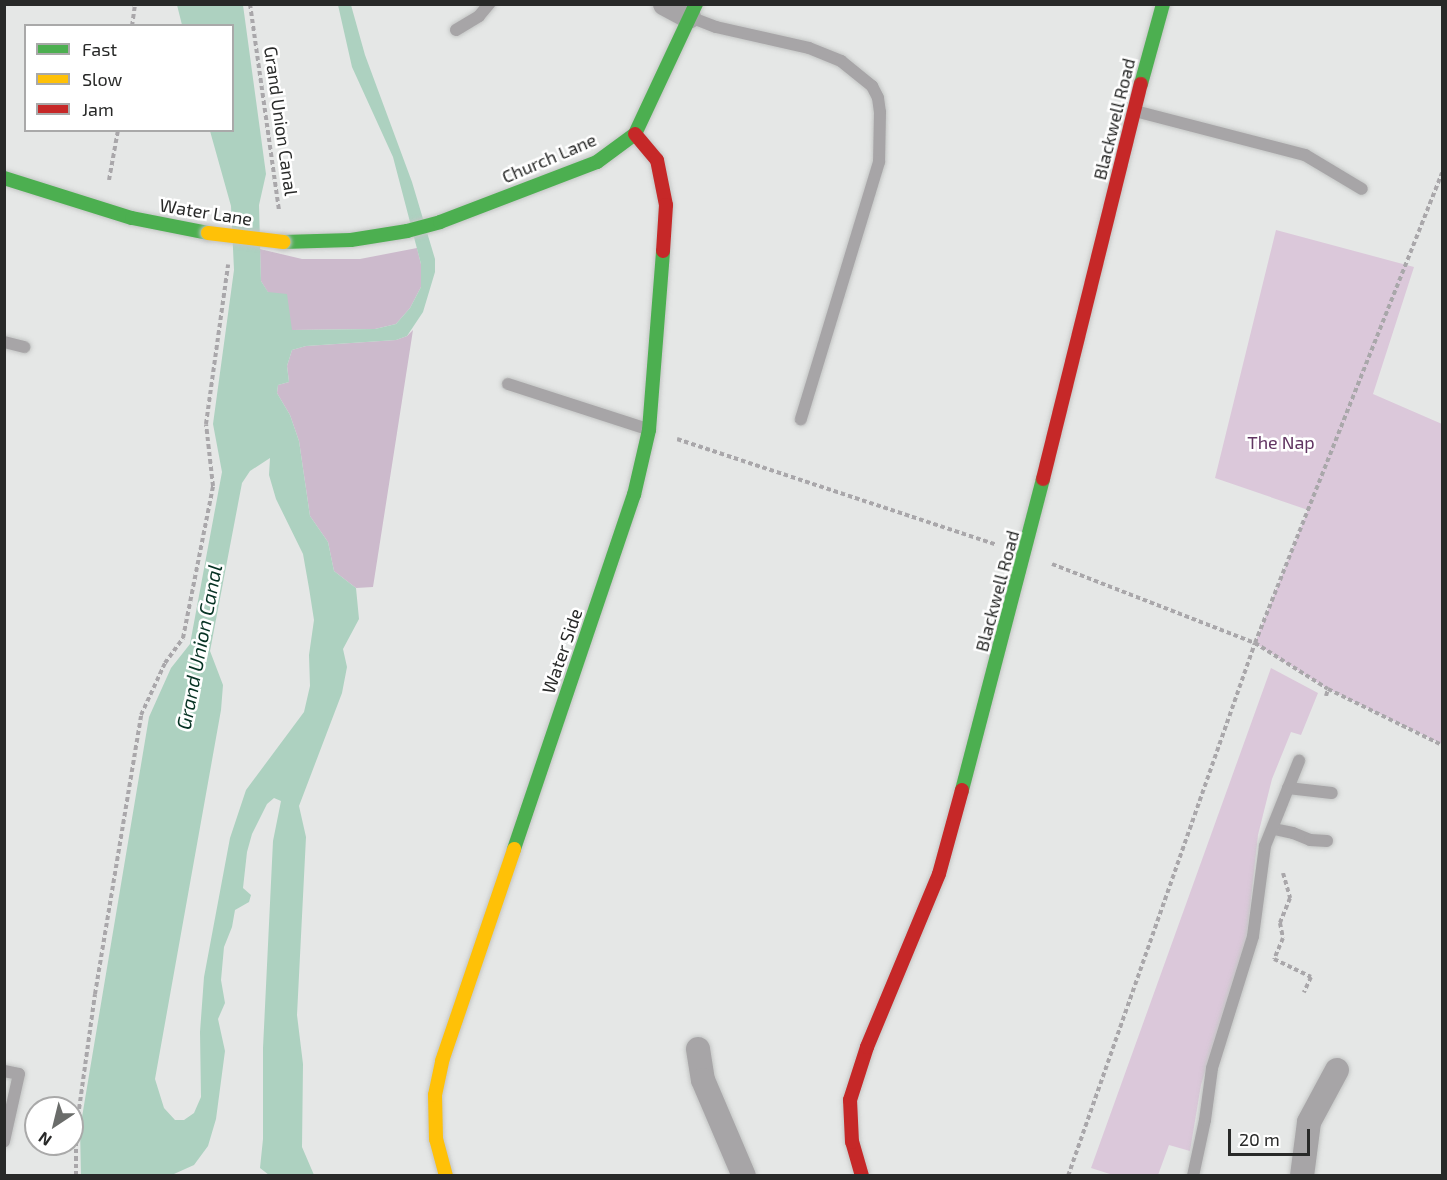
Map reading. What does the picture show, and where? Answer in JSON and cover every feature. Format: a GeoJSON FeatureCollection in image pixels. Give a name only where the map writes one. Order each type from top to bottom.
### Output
{"type":"FeatureCollection","features":[{"type":"Feature","properties":{"kind":"street"},"geometry":{"type":"LineString","coordinates":[[665,4],[692,11]]}},
{"type":"Feature","properties":{"kind":"street","name":"Blackwell Road"},"geometry":{"type":"LineString","coordinates":[[862,1176],[852,1142],[850,1100],[867,1047],[939,874],[1025,554],[1134,111],[1163,4]]}},
{"type":"Feature","properties":{"kind":"street","name":"Church Lane"},"geometry":{"type":"LineString","coordinates":[[407,231],[440,222],[597,162],[635,134],[692,11]]}},
{"type":"Feature","properties":{"kind":"street","name":"Water Side"},"geometry":{"type":"LineString","coordinates":[[446,1176],[436,1139],[435,1095],[442,1061],[634,495],[648,430],[666,205],[657,160],[635,134]]}},
{"type":"Feature","properties":{"kind":"street","name":"Water Lane"},"geometry":{"type":"LineString","coordinates":[[4,178],[132,218],[208,233],[283,242],[351,240],[407,231]]}},
{"type":"Feature","properties":{"kind":"street"},"geometry":{"type":"LineString","coordinates":[[698,1049],[704,1080],[744,1176]]}},
{"type":"Feature","properties":{"kind":"street"},"geometry":{"type":"LineString","coordinates":[[1302,1176],[1309,1122],[1337,1070]]}},
{"type":"Feature","properties":{"kind":"lane"},"geometry":{"type":"LineString","coordinates":[[456,30],[479,16],[489,4]]}},
{"type":"Feature","properties":{"kind":"lane"},"geometry":{"type":"LineString","coordinates":[[692,11],[716,27],[809,48],[841,62],[872,86],[878,98],[881,124],[879,162],[801,419]]}},
{"type":"Feature","properties":{"kind":"lane"},"geometry":{"type":"LineString","coordinates":[[1134,111],[1305,155],[1362,189]]}},
{"type":"Feature","properties":{"kind":"lane"},"geometry":{"type":"LineString","coordinates":[[4,342],[24,347]]}},
{"type":"Feature","properties":{"kind":"lane"},"geometry":{"type":"LineString","coordinates":[[508,384],[648,430]]}},
{"type":"Feature","properties":{"kind":"lane"},"geometry":{"type":"LineString","coordinates":[[1193,1176],[1205,1120],[1212,1068],[1252,944],[1265,846],[1274,829],[1299,761]]}},
{"type":"Feature","properties":{"kind":"lane"},"geometry":{"type":"LineString","coordinates":[[1288,788],[1332,793]]}},
{"type":"Feature","properties":{"kind":"lane"},"geometry":{"type":"LineString","coordinates":[[1274,829],[1293,832],[1310,840],[1327,841]]}},
{"type":"Feature","properties":{"kind":"lane"},"geometry":{"type":"LineString","coordinates":[[4,1071],[19,1074],[4,1141]]}},
{"type":"Feature","properties":{"kind":"path"},"geometry":{"type":"LineString","coordinates":[[132,24],[135,4]]}},
{"type":"Feature","properties":{"kind":"path","name":"Grand Union Canal"},"geometry":{"type":"LineString","coordinates":[[250,4],[283,242]]}},
{"type":"Feature","properties":{"kind":"path"},"geometry":{"type":"LineString","coordinates":[[103,209],[118,132]]}},
{"type":"Feature","properties":{"kind":"path"},"geometry":{"type":"LineString","coordinates":[[1068,1176],[1255,643],[1443,173]]}},
{"type":"Feature","properties":{"kind":"path"},"geometry":{"type":"LineString","coordinates":[[76,1176],[76,1131],[93,1006],[141,715],[165,663],[183,638],[213,486],[206,424],[230,255]]}},
{"type":"Feature","properties":{"kind":"path"},"geometry":{"type":"LineString","coordinates":[[1326,696],[1328,689]]}},
{"type":"Feature","properties":{"kind":"path"},"geometry":{"type":"LineString","coordinates":[[1274,829],[1290,898],[1280,922],[1283,938],[1274,958],[1311,977],[1304,992]]}},
{"type":"Feature","properties":{"kind":"green space","name":"The Nap"},"geometry":{"type":"Polygon","coordinates":[[[1276,230],[1414,267],[1373,394],[1442,424],[1442,744],[1328,689],[1255,643],[1308,510],[1215,478],[1276,230]]]}},
{"type":"Feature","properties":{"kind":"green space"},"geometry":{"type":"Polygon","coordinates":[[[1271,668],[1318,693],[1301,735],[1291,732],[1272,779],[1258,835],[1247,936],[1201,1085],[1190,1151],[1169,1145],[1158,1175],[1113,1175],[1091,1168],[1271,668]]]}},
{"type":"Feature","properties":{"kind":"shaded area"},"geometry":{"type":"Polygon","coordinates":[[[417,248],[421,264],[421,287],[410,308],[396,324],[375,329],[291,330],[261,281],[260,249],[302,259],[360,259],[417,248]]]}},
{"type":"Feature","properties":{"kind":"shaded area"},"geometry":{"type":"Polygon","coordinates":[[[413,330],[373,587],[356,588],[334,571],[328,542],[310,516],[299,441],[290,415],[277,393],[278,385],[289,382],[287,366],[292,350],[306,346],[396,340],[407,336],[413,330]]]}},
{"type":"Feature","properties":{"kind":"water"},"geometry":{"type":"Polygon","coordinates":[[[177,5],[243,5],[266,174],[259,205],[261,281],[268,292],[287,294],[292,330],[375,329],[396,324],[410,308],[421,287],[421,264],[393,157],[352,67],[338,5],[351,5],[365,55],[412,182],[435,259],[435,272],[423,312],[407,336],[396,340],[306,346],[292,350],[287,366],[289,382],[278,385],[277,393],[290,415],[299,441],[310,516],[328,542],[334,571],[356,588],[359,619],[343,649],[347,667],[342,693],[299,806],[306,837],[297,1015],[303,1064],[302,1147],[314,1175],[269,1175],[260,1168],[263,1139],[263,1048],[273,841],[281,801],[274,798],[267,804],[252,834],[247,852],[243,888],[251,895],[249,902],[235,910],[232,927],[224,947],[221,980],[225,1003],[218,1019],[225,1051],[216,1119],[208,1146],[194,1165],[174,1174],[81,1176],[81,1156],[84,1156],[84,1105],[149,717],[171,668],[190,644],[222,472],[213,424],[234,270],[231,206],[210,132],[234,132],[234,24],[182,24],[177,5]],[[270,458],[250,471],[242,483],[210,651],[223,685],[221,710],[155,1079],[164,1108],[175,1120],[184,1120],[194,1113],[201,1097],[200,1032],[204,977],[230,838],[246,790],[304,712],[310,686],[309,655],[314,620],[303,554],[276,499],[269,475],[270,458]]]}},
{"type":"Feature","properties":{"kind":"traffic: fast"},"geometry":{"type":"LineString","coordinates":[[283,242],[351,240],[407,231],[440,222],[597,162],[635,134],[696,4]]}},
{"type":"Feature","properties":{"kind":"traffic: fast"},"geometry":{"type":"LineString","coordinates":[[1141,84],[1163,4]]}},
{"type":"Feature","properties":{"kind":"traffic: fast"},"geometry":{"type":"LineString","coordinates":[[4,178],[132,218],[208,233]]}},
{"type":"Feature","properties":{"kind":"traffic: fast"},"geometry":{"type":"LineString","coordinates":[[514,849],[634,495],[649,430],[663,251]]}},
{"type":"Feature","properties":{"kind":"traffic: fast"},"geometry":{"type":"LineString","coordinates":[[962,790],[1043,479]]}},
{"type":"Feature","properties":{"kind":"traffic: slow"},"geometry":{"type":"LineString","coordinates":[[208,233],[283,242]]}},
{"type":"Feature","properties":{"kind":"traffic: slow"},"geometry":{"type":"LineString","coordinates":[[446,1176],[436,1139],[435,1095],[442,1061],[514,849]]}},
{"type":"Feature","properties":{"kind":"traffic: jam"},"geometry":{"type":"LineString","coordinates":[[1043,479],[1141,84]]}},
{"type":"Feature","properties":{"kind":"traffic: jam"},"geometry":{"type":"LineString","coordinates":[[635,134],[657,160],[666,205],[663,251]]}},
{"type":"Feature","properties":{"kind":"traffic: jam"},"geometry":{"type":"LineString","coordinates":[[862,1176],[852,1142],[850,1100],[867,1047],[939,874],[962,790]]}}]}
